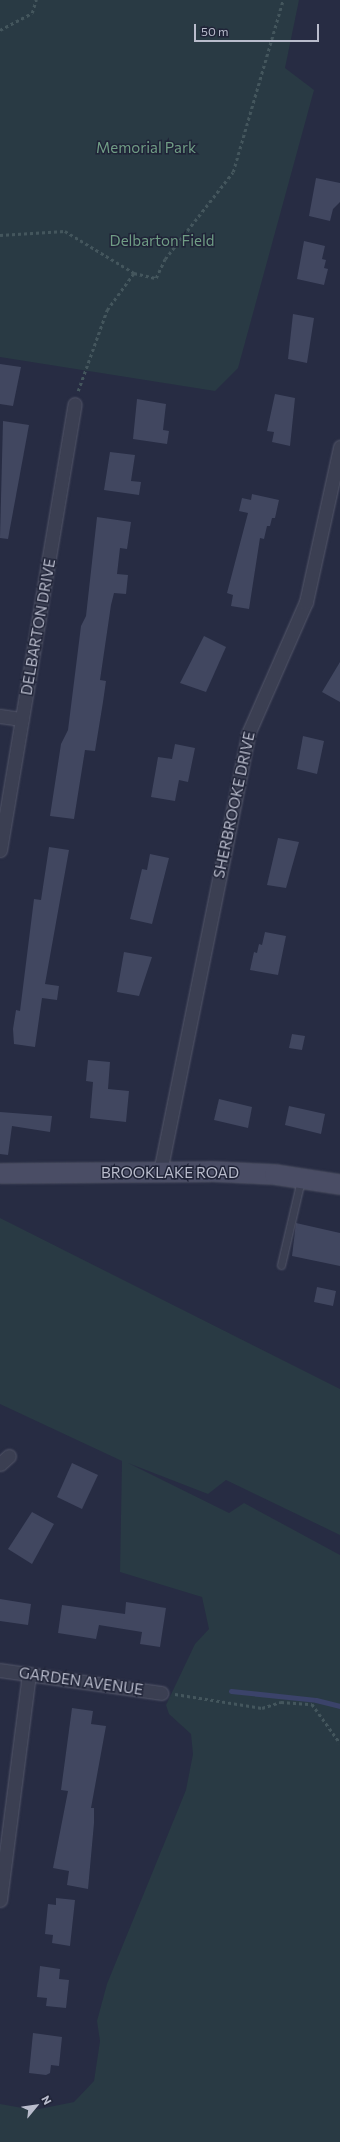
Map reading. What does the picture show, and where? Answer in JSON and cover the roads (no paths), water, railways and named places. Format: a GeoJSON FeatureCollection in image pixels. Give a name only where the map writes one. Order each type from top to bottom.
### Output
{"type":"FeatureCollection","features":[{"type":"Feature","properties":{"kind":"street","name":"DELBARTON DRIVE"},"geometry":{"type":"LineString","coordinates":[[0,850],[76,404]]}},
{"type":"Feature","properties":{"kind":"street","name":"SHERBROOKE DRIVE"},"geometry":{"type":"LineString","coordinates":[[160,1172],[248,734],[306,602],[340,447]]}},
{"type":"Feature","properties":{"kind":"street"},"geometry":{"type":"LineString","coordinates":[[0,716],[22,719]]}},
{"type":"Feature","properties":{"kind":"street","name":"BROOKLAKE ROAD"},"geometry":{"type":"LineString","coordinates":[[0,1174],[245,1172],[340,1184]]}},
{"type":"Feature","properties":{"kind":"street","name":"GARDEN AVENUE"},"geometry":{"type":"LineString","coordinates":[[0,1670],[161,1693]]}},
{"type":"Feature","properties":{"kind":"street"},"geometry":{"type":"LineString","coordinates":[[0,1900],[30,1674]]}},
{"type":"Feature","properties":{"kind":"lane"},"geometry":{"type":"LineString","coordinates":[[281,1265],[302,1178]]}},
{"type":"Feature","properties":{"kind":"waterway"},"geometry":{"type":"LineString","coordinates":[[231,1691],[316,1700],[340,1706]]}},
{"type":"Feature","properties":{"kind":"park label","name":"Memorial Park"},"geometry":{"type":"Point","coordinates":[146,148]}},
{"type":"Feature","properties":{"kind":"park label","name":"Delbarton Field"},"geometry":{"type":"Point","coordinates":[162,241]}}]}
